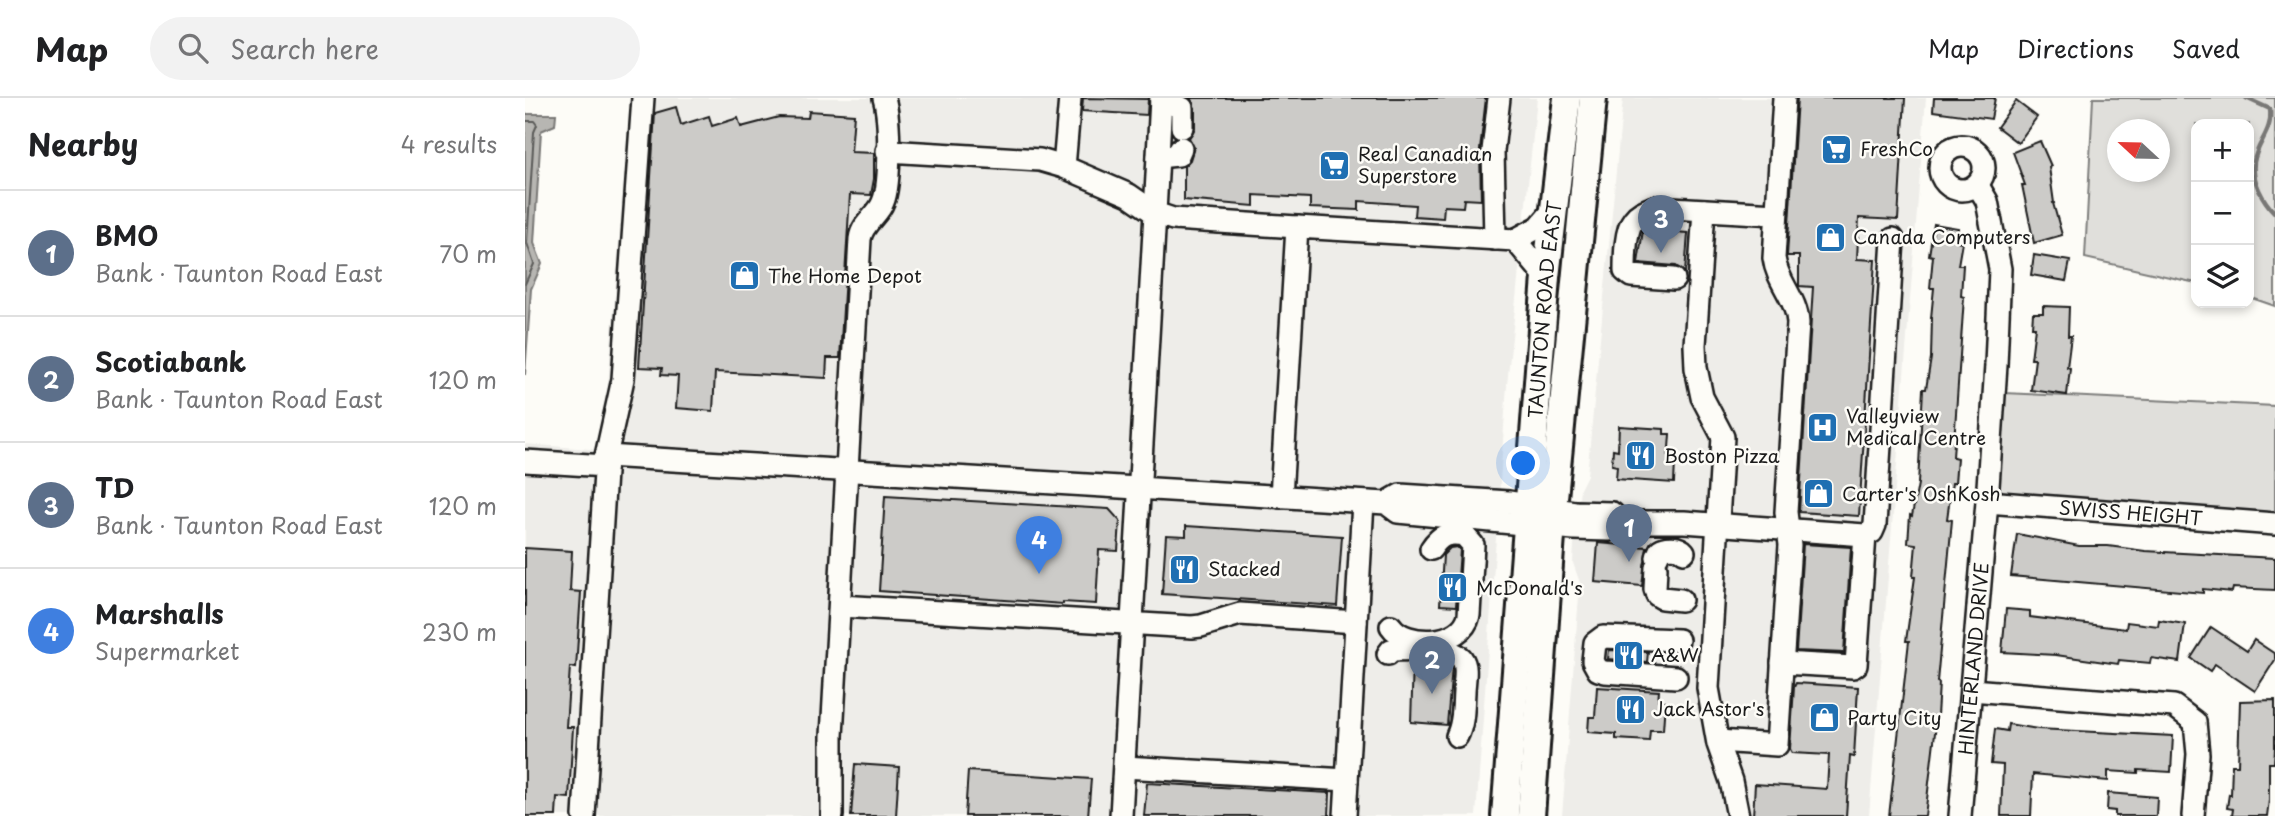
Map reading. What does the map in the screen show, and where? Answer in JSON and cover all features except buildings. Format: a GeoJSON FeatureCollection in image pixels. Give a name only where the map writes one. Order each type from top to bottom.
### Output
{"type":"FeatureCollection","features":[{"type":"Feature","properties":{"kind":"main road","name":"TAUNTON ROAD EAST"},"geometry":{"type":"LineString","coordinates":[[1531,816],[1546,277],[1567,98]]}},
{"type":"Feature","properties":{"kind":"main road","name":"TAUNTON ROAD EAST"},"geometry":{"type":"LineString","coordinates":[[1505,816],[1516,696],[1593,98]]}},
{"type":"Feature","properties":{"kind":"street"},"geometry":{"type":"LineString","coordinates":[[585,816],[606,461],[623,379],[643,98]]}},
{"type":"Feature","properties":{"kind":"street"},"geometry":{"type":"LineString","coordinates":[[832,816],[832,736],[861,235],[883,202],[888,116],[884,98]]}},
{"type":"Feature","properties":{"kind":"street"},"geometry":{"type":"LineString","coordinates":[[1064,167],[1070,98]]}},
{"type":"Feature","properties":{"kind":"street"},"geometry":{"type":"LineString","coordinates":[[1499,98],[1493,151],[1505,239],[1546,277]]}},
{"type":"Feature","properties":{"kind":"street"},"geometry":{"type":"LineString","coordinates":[[1718,741],[1777,745],[1790,545],[1786,512],[1798,323],[1795,307],[1779,278],[1775,264],[1784,98]]}},
{"type":"Feature","properties":{"kind":"street"},"geometry":{"type":"LineString","coordinates":[[1121,816],[1161,99],[1182,108],[1181,137],[1178,155],[1158,157]]}},
{"type":"Feature","properties":{"kind":"street"},"geometry":{"type":"LineString","coordinates":[[887,151],[1040,160],[1064,167],[1129,195],[1155,213],[1173,219],[1505,239],[1539,227],[1555,208]]}},
{"type":"Feature","properties":{"kind":"street","name":"HINTERLAND DRIVE"},"geometry":{"type":"LineString","coordinates":[[1960,816],[1987,502],[2000,269],[1993,222],[1987,201],[1977,184]]}},
{"type":"Feature","properties":{"kind":"street"},"geometry":{"type":"LineString","coordinates":[[1686,280],[1631,276],[1625,271],[1631,224],[1639,214],[1654,207],[1776,214]]}},
{"type":"Feature","properties":{"kind":"street"},"geometry":{"type":"LineString","coordinates":[[1704,210],[1686,280],[1697,376],[1702,397],[1723,437],[1707,683],[1718,741],[1731,781],[1738,816]]}},
{"type":"Feature","properties":{"kind":"street"},"geometry":{"type":"LineString","coordinates":[[1281,497],[1297,226]]}},
{"type":"Feature","properties":{"kind":"street"},"geometry":{"type":"LineString","coordinates":[[525,461],[606,461],[847,471],[1386,503],[1400,495],[1540,516],[1610,530],[1621,522],[1684,522],[1865,535],[1872,532],[1875,525],[1893,239]]}},
{"type":"Feature","properties":{"kind":"street"},"geometry":{"type":"LineString","coordinates":[[1345,816],[1363,502]]}},
{"type":"Feature","properties":{"kind":"street","name":"SWISS HEIGHT"},"geometry":{"type":"LineString","coordinates":[[1987,502],[2275,524]]}},
{"type":"Feature","properties":{"kind":"street"},"geometry":{"type":"LineString","coordinates":[[1394,630],[1407,638],[1440,639],[1453,636],[1464,627],[1468,618],[1473,545],[1464,535],[1451,533],[1441,537],[1431,549]]}},
{"type":"Feature","properties":{"kind":"street"},"geometry":{"type":"LineString","coordinates":[[1782,663],[1856,665],[1865,535]]}},
{"type":"Feature","properties":{"kind":"street"},"geometry":{"type":"LineString","coordinates":[[1681,600],[1662,598],[1656,594],[1656,562],[1660,550],[1665,547],[1680,548],[1684,552]]}},
{"type":"Feature","properties":{"kind":"street"},"geometry":{"type":"LineString","coordinates":[[840,606],[1133,625],[1201,626],[1240,614],[1356,622]]}},
{"type":"Feature","properties":{"kind":"street"},"geometry":{"type":"LineString","coordinates":[[1676,677],[1605,672],[1598,670],[1593,661],[1595,643],[1603,636],[1678,640]]}},
{"type":"Feature","properties":{"kind":"street"},"geometry":{"type":"LineString","coordinates":[[1457,736],[1462,724],[1465,667],[1461,657],[1451,652],[1403,650],[1391,650],[1387,656],[1456,662],[1465,667]]}},
{"type":"Feature","properties":{"kind":"street"},"geometry":{"type":"LineString","coordinates":[[1971,690],[2174,706],[2195,723],[2198,754],[2193,816]]}},
{"type":"Feature","properties":{"kind":"street"},"geometry":{"type":"LineString","coordinates":[[1124,767],[1347,780]]}},
{"type":"Feature","properties":{"kind":"shaded area"},"geometry":{"type":"Polygon","coordinates":[[[630,98],[1537,98],[1507,385],[1476,816],[525,816],[525,444],[603,450],[630,98]]]}},
{"type":"Feature","properties":{"kind":"shaded area"},"geometry":{"type":"Polygon","coordinates":[[[1623,98],[1926,98],[1869,816],[1562,816],[1580,583],[1573,563],[1574,544],[1580,489],[1587,475],[1623,98]]]}},
{"type":"Feature","properties":{"kind":"shaded area"},"geometry":{"type":"Polygon","coordinates":[[[2093,98],[2275,98],[2275,306],[2254,299],[2254,119],[2191,119],[2191,282],[2085,258],[2093,98]]]}},
{"type":"Feature","properties":{"kind":"shaded area"},"geometry":{"type":"Polygon","coordinates":[[[2004,393],[2275,406],[2275,515],[2007,494],[1998,488],[2004,393]]]}},
{"type":"Feature","properties":{"kind":"water"},"geometry":{"type":"Polygon","coordinates":[[[525,114],[556,114],[555,125],[541,131],[534,243],[542,264],[531,289],[525,375],[525,114]]]}},
{"type":"Feature","properties":{"kind":"waterway"},"geometry":{"type":"LineString","coordinates":[[2246,98],[2270,109],[2267,131],[2254,162],[2254,176],[2259,190],[2275,213]]}},
{"type":"Feature","properties":{"kind":"tunnel"},"geometry":{"type":"LineString","coordinates":[[1414,660],[1431,661]]}},
{"type":"Feature","properties":{"kind":"place","name":"FreshCo"},"geometry":{"type":"Point","coordinates":[1837,149]}},
{"type":"Feature","properties":{"kind":"place","name":"Real Canadian Superstore"},"geometry":{"type":"Point","coordinates":[1335,165]}},
{"type":"Feature","properties":{"kind":"place","name":"Canada Computers"},"geometry":{"type":"Point","coordinates":[1830,237]}},
{"type":"Feature","properties":{"kind":"place","name":"TD"},"geometry":{"type":"Point","coordinates":[1661,253]}},
{"type":"Feature","properties":{"kind":"place","name":"The Home Depot"},"geometry":{"type":"Point","coordinates":[745,276]}},
{"type":"Feature","properties":{"kind":"place","name":"Valleyview Medical Centre"},"geometry":{"type":"Point","coordinates":[1823,427]}},
{"type":"Feature","properties":{"kind":"place","name":"Boston Pizza"},"geometry":{"type":"Point","coordinates":[1641,456]}},
{"type":"Feature","properties":{"kind":"place","name":"Carter's OshKosh"},"geometry":{"type":"Point","coordinates":[1819,494]}},
{"type":"Feature","properties":{"kind":"place","name":"BMO"},"geometry":{"type":"Point","coordinates":[1629,562]}},
{"type":"Feature","properties":{"kind":"place","name":"Stacked"},"geometry":{"type":"Point","coordinates":[1185,569]}},
{"type":"Feature","properties":{"kind":"place","name":"Marshalls"},"geometry":{"type":"Point","coordinates":[1039,574]}},
{"type":"Feature","properties":{"kind":"place","name":"McDonald's"},"geometry":{"type":"Point","coordinates":[1453,588]}},
{"type":"Feature","properties":{"kind":"place","name":"A&W"},"geometry":{"type":"Point","coordinates":[1628,655]}},
{"type":"Feature","properties":{"kind":"place","name":"Scotiabank"},"geometry":{"type":"Point","coordinates":[1432,694]}},
{"type":"Feature","properties":{"kind":"place","name":"Jack Astor's"},"geometry":{"type":"Point","coordinates":[1630,709]}},
{"type":"Feature","properties":{"kind":"place","name":"Party City"},"geometry":{"type":"Point","coordinates":[1824,718]}}]}
